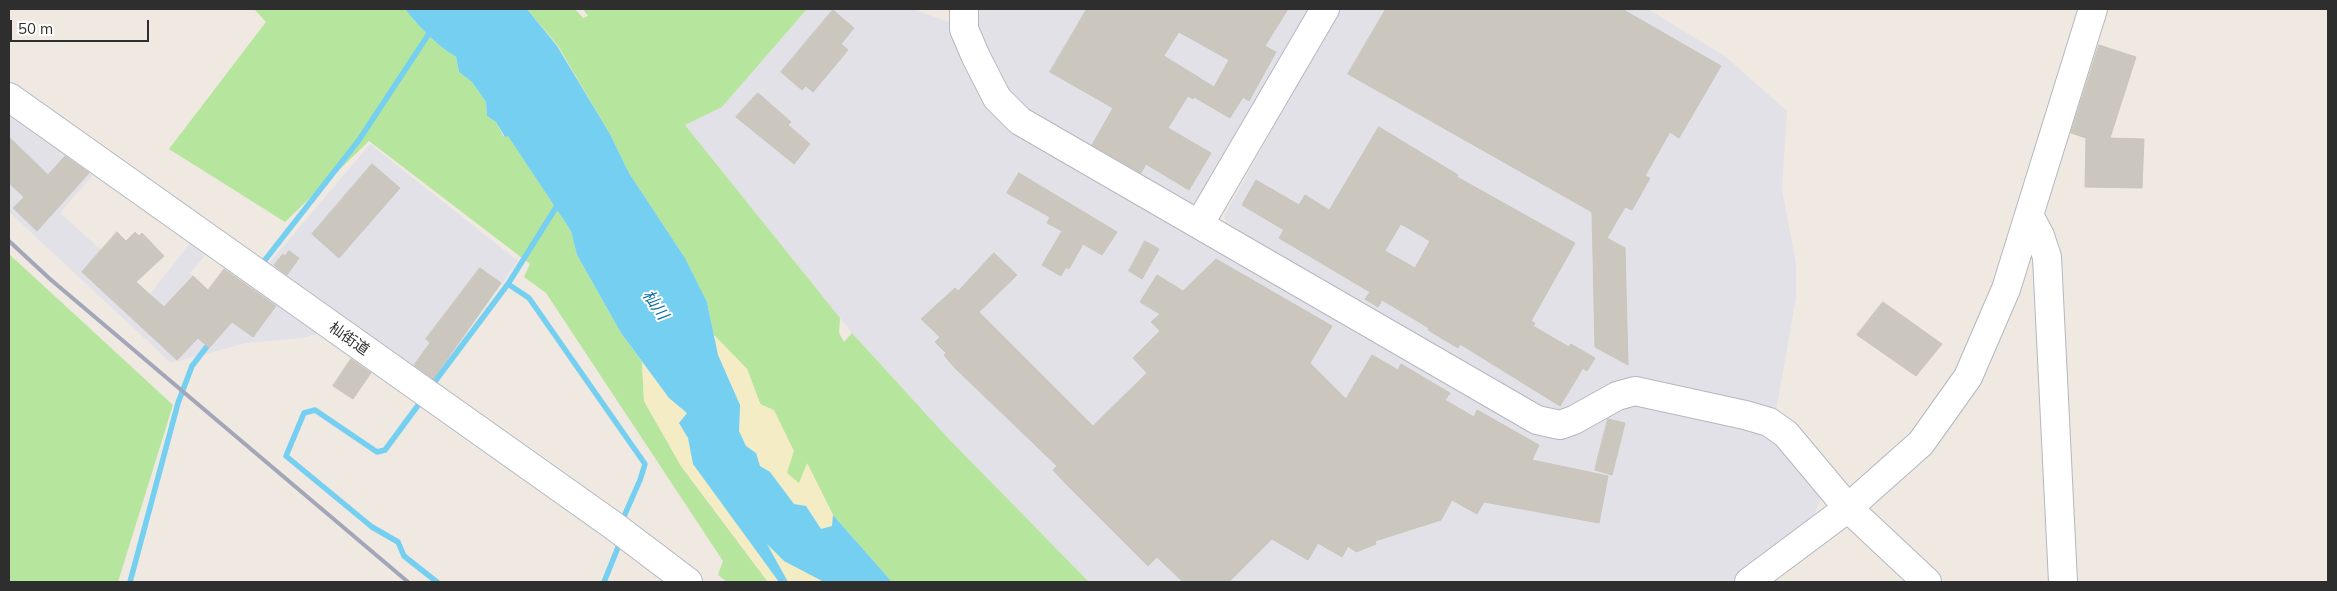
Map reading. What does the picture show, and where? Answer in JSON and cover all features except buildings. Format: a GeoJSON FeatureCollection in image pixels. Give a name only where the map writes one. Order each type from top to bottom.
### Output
{"type":"FeatureCollection","features":[{"type":"Feature","properties":{"kind":"street"},"geometry":{"type":"LineString","coordinates":[[964,9],[964,29],[997,98],[1020,121],[1090,163],[1200,223],[1262,262],[1537,420],[1560,425],[1574,420],[1617,396],[1635,391],[1727,410],[1769,422],[1786,434],[1848,508],[1927,582]]}},
{"type":"Feature","properties":{"kind":"street"},"geometry":{"type":"LineString","coordinates":[[1200,223],[1325,9]]}},
{"type":"Feature","properties":{"kind":"street"},"geometry":{"type":"LineString","coordinates":[[1749,582],[1848,508],[1921,443],[1968,377],[2006,289],[2094,9]]}},
{"type":"Feature","properties":{"kind":"street","name":"杣街道"},"geometry":{"type":"LineString","coordinates":[[9,97],[606,520],[688,582]]}},
{"type":"Feature","properties":{"kind":"street"},"geometry":{"type":"LineString","coordinates":[[2029,215],[2040,236],[2047,257],[2063,582]]}},
{"type":"Feature","properties":{"kind":"shaded area"},"geometry":{"type":"Polygon","coordinates":[[[807,9],[913,9],[949,22],[954,27],[977,87],[1543,431],[1637,398],[1766,426],[1823,493],[1812,521],[1732,582],[1089,582],[947,437],[852,333],[685,125],[722,107],[807,9]]]}},
{"type":"Feature","properties":{"kind":"shaded area"},"geometry":{"type":"Polygon","coordinates":[[[973,9],[1309,9],[1206,191],[1192,207],[1022,112],[984,56],[973,9]]]}},
{"type":"Feature","properties":{"kind":"shaded area"},"geometry":{"type":"Polygon","coordinates":[[[1340,9],[1648,9],[1726,57],[1787,111],[1782,189],[1796,264],[1796,298],[1776,411],[1637,378],[1558,416],[1228,231],[1224,216],[1340,9]]]}},
{"type":"Feature","properties":{"kind":"shaded area"},"geometry":{"type":"Polygon","coordinates":[[[9,103],[99,168],[60,213],[150,294],[195,237],[211,249],[190,273],[236,316],[260,284],[326,332],[302,338],[246,343],[171,363],[9,212],[9,103]]]}},
{"type":"Feature","properties":{"kind":"shaded area"},"geometry":{"type":"Polygon","coordinates":[[[370,144],[518,261],[429,387],[265,268],[370,144]]]}},
{"type":"Feature","properties":{"kind":"green space"},"geometry":{"type":"Polygon","coordinates":[[[254,9],[405,9],[428,35],[456,57],[459,72],[472,82],[486,102],[487,116],[496,122],[504,137],[508,135],[571,231],[577,255],[621,333],[642,362],[644,401],[681,466],[768,582],[727,582],[718,575],[723,561],[546,293],[524,277],[530,264],[369,141],[285,222],[169,149],[266,22],[254,9]]]}},
{"type":"Feature","properties":{"kind":"green space"},"geometry":{"type":"Polygon","coordinates":[[[527,9],[575,9],[583,18],[588,16],[583,9],[807,9],[722,107],[685,125],[840,318],[839,333],[844,342],[852,333],[947,437],[1089,582],[892,582],[833,515],[808,465],[799,484],[787,473],[747,369],[714,335],[707,302],[685,258],[629,173],[610,134],[558,46],[527,9]]]}},
{"type":"Feature","properties":{"kind":"green space"},"geometry":{"type":"Polygon","coordinates":[[[9,254],[173,405],[118,582],[9,582],[9,254]]]}},
{"type":"Feature","properties":{"kind":"sand"},"geometry":{"type":"Polygon","coordinates":[[[714,335],[747,369],[760,404],[774,410],[794,451],[787,473],[799,483],[807,463],[833,515],[832,527],[821,529],[806,506],[794,505],[770,472],[760,466],[756,453],[746,446],[739,431],[740,405],[718,355],[714,335]]]}},
{"type":"Feature","properties":{"kind":"sand"},"geometry":{"type":"Polygon","coordinates":[[[642,362],[669,398],[687,413],[679,423],[688,438],[694,464],[779,582],[768,582],[681,466],[644,401],[642,362]]]}},
{"type":"Feature","properties":{"kind":"sand"},"geometry":{"type":"Polygon","coordinates":[[[765,542],[784,561],[824,582],[788,582],[765,542]]]}},
{"type":"Feature","properties":{"kind":"water","name":"杣川"},"geometry":{"type":"Polygon","coordinates":[[[405,9],[527,9],[557,46],[610,134],[629,173],[685,258],[707,302],[718,355],[740,405],[739,431],[746,446],[756,453],[760,466],[770,472],[794,504],[806,506],[821,529],[832,526],[833,515],[892,582],[824,582],[784,561],[767,544],[788,582],[779,582],[693,464],[688,438],[679,423],[687,413],[669,398],[621,333],[577,255],[571,231],[508,136],[505,137],[496,122],[487,116],[486,102],[472,82],[459,72],[456,57],[428,35],[405,9]]]}},
{"type":"Feature","properties":{"kind":"waterway"},"geometry":{"type":"LineString","coordinates":[[262,267],[265,260],[359,140],[432,29]]}},
{"type":"Feature","properties":{"kind":"waterway"},"geometry":{"type":"LineString","coordinates":[[430,388],[508,284],[560,201]]}},
{"type":"Feature","properties":{"kind":"waterway"},"geometry":{"type":"LineString","coordinates":[[508,284],[529,298],[645,464],[622,521]]}},
{"type":"Feature","properties":{"kind":"waterway"},"geometry":{"type":"LineString","coordinates":[[130,582],[178,403],[192,366],[212,340]]}},
{"type":"Feature","properties":{"kind":"waterway"},"geometry":{"type":"LineString","coordinates":[[422,400],[385,450],[377,452],[315,410],[304,413],[286,456],[372,527],[398,542],[404,556],[437,582]]}},
{"type":"Feature","properties":{"kind":"waterway"},"geometry":{"type":"LineString","coordinates":[[604,582],[621,540]]}},
{"type":"Feature","properties":{"kind":"railway"},"geometry":{"type":"LineString","coordinates":[[9,241],[50,279],[408,582]]}}]}
